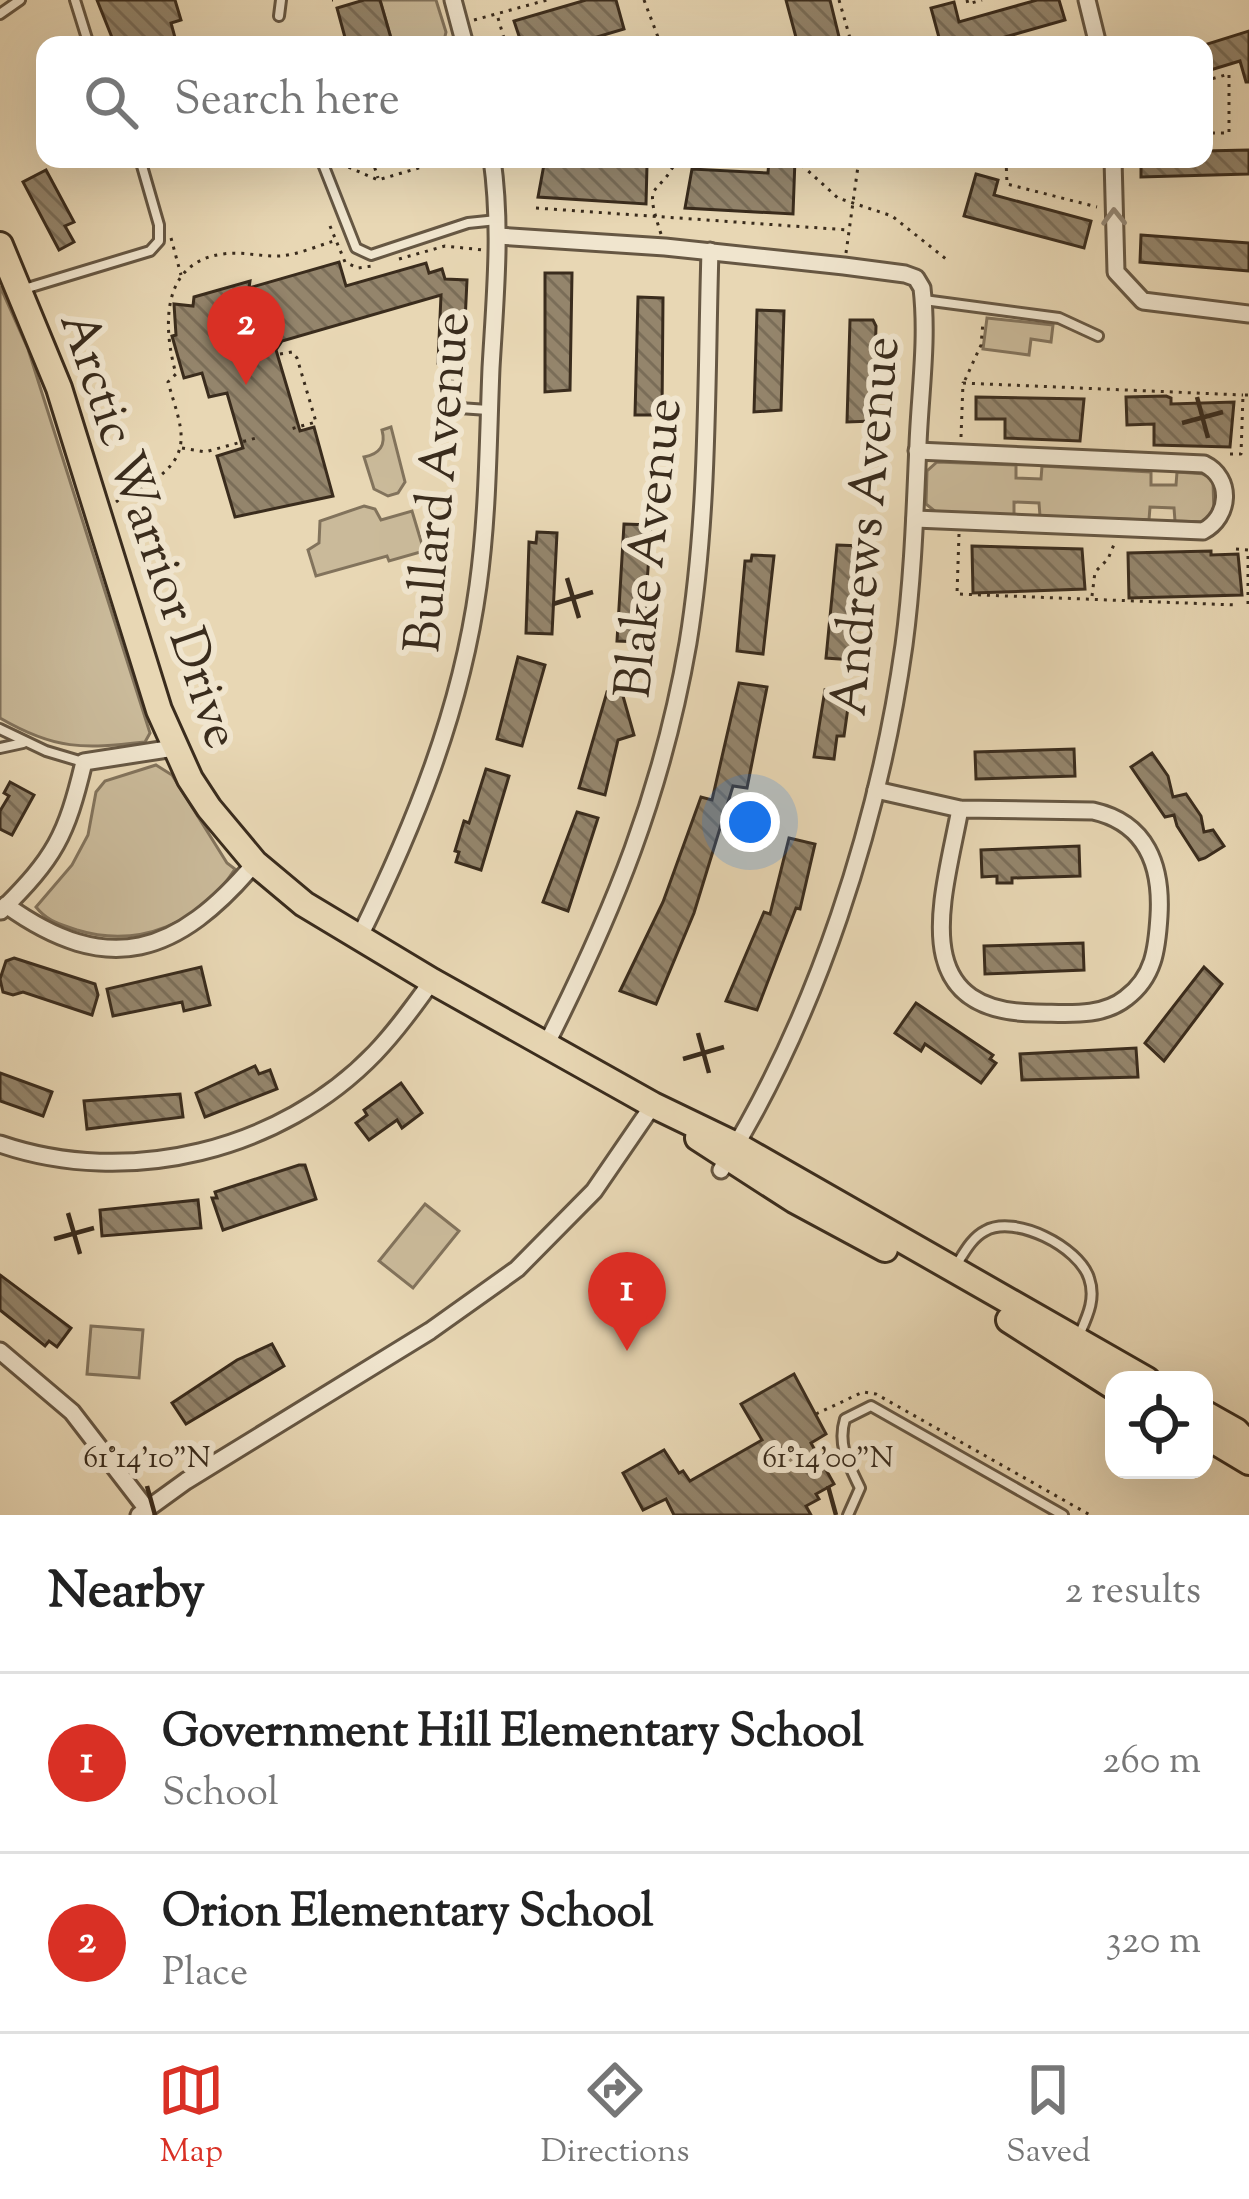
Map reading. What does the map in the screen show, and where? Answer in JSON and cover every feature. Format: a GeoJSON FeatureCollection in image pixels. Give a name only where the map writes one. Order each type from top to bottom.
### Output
{"type":"FeatureCollection","features":[{"type":"Feature","properties":{"kind":"main road","name":"Arctic Warrior Drive"},"geometry":{"type":"LineString","coordinates":[[0,245],[64,403],[174,748],[209,808],[255,863],[304,904],[359,938],[653,1105],[728,1158],[1041,1339],[1105,1381]]}},
{"type":"Feature","properties":{"kind":"main road","name":"Arctic Warrior Drive"},"geometry":{"type":"LineString","coordinates":[[728,1158],[953,1269],[1131,1371]]}},
{"type":"Feature","properties":{"kind":"main road"},"geometry":{"type":"LineString","coordinates":[[1213,1418],[1249,1444]]}},
{"type":"Feature","properties":{"kind":"main road"},"geometry":{"type":"LineString","coordinates":[[1213,1440],[1249,1462]]}},
{"type":"Feature","properties":{"kind":"street"},"geometry":{"type":"LineString","coordinates":[[454,0],[463,36]]}},
{"type":"Feature","properties":{"kind":"street"},"geometry":{"type":"LineString","coordinates":[[1087,0],[1096,36]]}},
{"type":"Feature","properties":{"kind":"street","name":"Bullard Avenue"},"geometry":{"type":"LineString","coordinates":[[359,938],[417,816],[458,683],[478,586],[497,228],[493,168]]}},
{"type":"Feature","properties":{"kind":"street"},"geometry":{"type":"LineString","coordinates":[[1113,168],[1115,272],[1143,301],[1249,314]]}},
{"type":"Feature","properties":{"kind":"street","name":"Andrews Avenue"},"geometry":{"type":"LineString","coordinates":[[497,228],[916,278],[924,300],[915,519],[904,646],[876,790],[824,955],[785,1047],[728,1158]]}},
{"type":"Feature","properties":{"kind":"street","name":"Blake Avenue"},"geometry":{"type":"LineString","coordinates":[[546,1045],[603,931],[633,856],[679,691],[700,533],[710,251]]}},
{"type":"Feature","properties":{"kind":"street"},"geometry":{"type":"LineString","coordinates":[[915,519],[1204,531],[1223,514],[1224,482],[1204,464],[917,452]]}},
{"type":"Feature","properties":{"kind":"street"},"geometry":{"type":"LineString","coordinates":[[174,748],[84,762],[66,830],[33,879],[2,906],[62,940],[132,947],[176,935],[197,923],[255,863]]}},
{"type":"Feature","properties":{"kind":"street"},"geometry":{"type":"LineString","coordinates":[[876,790],[959,809],[1112,815],[1150,849],[1161,885],[1156,953],[1150,971],[1123,1001],[1085,1013],[1003,1013],[963,990],[941,955],[938,933],[959,809]]}},
{"type":"Feature","properties":{"kind":"street"},"geometry":{"type":"LineString","coordinates":[[0,1144],[63,1159],[115,1162],[173,1158],[228,1145],[283,1121],[328,1094],[373,1055],[431,980]]}},
{"type":"Feature","properties":{"kind":"street"},"geometry":{"type":"LineString","coordinates":[[0,1352],[72,1412],[142,1512],[430,1331],[517,1269],[594,1192],[653,1105]]}},
{"type":"Feature","properties":{"kind":"lane"},"geometry":{"type":"LineString","coordinates":[[0,14],[20,0]]}},
{"type":"Feature","properties":{"kind":"lane"},"geometry":{"type":"LineString","coordinates":[[75,0],[86,36]]}},
{"type":"Feature","properties":{"kind":"lane"},"geometry":{"type":"LineString","coordinates":[[279,16],[281,0]]}},
{"type":"Feature","properties":{"kind":"lane"},"geometry":{"type":"LineString","coordinates":[[20,290],[150,251],[159,241],[159,225],[143,168]]}},
{"type":"Feature","properties":{"kind":"lane"},"geometry":{"type":"LineString","coordinates":[[328,168],[352,241],[363,254],[468,224],[497,228]]}},
{"type":"Feature","properties":{"kind":"lane"},"geometry":{"type":"LineString","coordinates":[[924,300],[1059,318],[1098,336]]}},
{"type":"Feature","properties":{"kind":"lane"},"geometry":{"type":"LineString","coordinates":[[447,380],[445,407],[489,410]]}},
{"type":"Feature","properties":{"kind":"lane"},"geometry":{"type":"LineString","coordinates":[[0,729],[84,762]]}},
{"type":"Feature","properties":{"kind":"lane"},"geometry":{"type":"LineString","coordinates":[[0,748],[24,742]]}},
{"type":"Feature","properties":{"kind":"lane"},"geometry":{"type":"LineString","coordinates":[[953,1269],[989,1228],[1015,1225],[1030,1230],[1076,1257],[1090,1280],[1092,1300],[1077,1340]]}},
{"type":"Feature","properties":{"kind":"lane"},"geometry":{"type":"LineString","coordinates":[[848,1515],[860,1488],[843,1452],[841,1433],[845,1419],[871,1406],[1064,1515]]}},
{"type":"Feature","properties":{"kind":"path"},"geometry":{"type":"LineString","coordinates":[[474,21],[547,0]]}},
{"type":"Feature","properties":{"kind":"path"},"geometry":{"type":"LineString","coordinates":[[644,0],[658,36]]}},
{"type":"Feature","properties":{"kind":"path"},"geometry":{"type":"LineString","coordinates":[[838,0],[849,36]]}},
{"type":"Feature","properties":{"kind":"path"},"geometry":{"type":"LineString","coordinates":[[967,0],[968,4],[982,0]]}},
{"type":"Feature","properties":{"kind":"path"},"geometry":{"type":"LineString","coordinates":[[497,14],[503,36]]}},
{"type":"Feature","properties":{"kind":"path"},"geometry":{"type":"LineString","coordinates":[[1213,78],[1229,74],[1229,133],[1213,133]]}},
{"type":"Feature","properties":{"kind":"path"},"geometry":{"type":"LineString","coordinates":[[348,168],[378,180],[412,168]]}},
{"type":"Feature","properties":{"kind":"path"},"geometry":{"type":"LineString","coordinates":[[375,168],[378,180]]}},
{"type":"Feature","properties":{"kind":"path"},"geometry":{"type":"LineString","coordinates":[[665,247],[653,189],[670,168]]}},
{"type":"Feature","properties":{"kind":"path"},"geometry":{"type":"LineString","coordinates":[[804,168],[822,187],[853,206],[892,216],[946,259]]}},
{"type":"Feature","properties":{"kind":"path"},"geometry":{"type":"LineString","coordinates":[[844,266],[858,168]]}},
{"type":"Feature","properties":{"kind":"path"},"geometry":{"type":"LineString","coordinates":[[1006,168],[1007,184],[1099,208]]}},
{"type":"Feature","properties":{"kind":"path"},"geometry":{"type":"LineString","coordinates":[[536,208],[849,230]]}},
{"type":"Feature","properties":{"kind":"path"},"geometry":{"type":"LineString","coordinates":[[115,513],[117,502],[169,468],[182,447],[168,382],[176,374],[165,330],[169,299],[180,278],[213,256],[283,256],[334,241]]}},
{"type":"Feature","properties":{"kind":"path"},"geometry":{"type":"LineString","coordinates":[[961,444],[963,383],[981,345],[984,308]]}},
{"type":"Feature","properties":{"kind":"path"},"geometry":{"type":"LineString","coordinates":[[280,354],[294,353],[316,422],[287,430]]}},
{"type":"Feature","properties":{"kind":"path"},"geometry":{"type":"LineString","coordinates":[[963,383],[1246,395],[1241,454],[1230,454]]}},
{"type":"Feature","properties":{"kind":"path"},"geometry":{"type":"LineString","coordinates":[[182,447],[205,452],[256,438]]}},
{"type":"Feature","properties":{"kind":"path"},"geometry":{"type":"LineString","coordinates":[[1092,600],[1095,572],[1108,559],[1117,528]]}},
{"type":"Feature","properties":{"kind":"path"},"geometry":{"type":"LineString","coordinates":[[944,531],[959,532],[957,595],[1236,605]]}},
{"type":"Feature","properties":{"kind":"path"},"geometry":{"type":"LineString","coordinates":[[1236,550],[1248,550],[1248,605]]}},
{"type":"Feature","properties":{"kind":"shaded area"},"geometry":{"type":"Polygon","coordinates":[[[380,0],[436,0],[445,36],[390,36],[380,0]]]}},
{"type":"Feature","properties":{"kind":"shaded area"},"geometry":{"type":"Polygon","coordinates":[[[0,286],[28,349],[150,733],[145,742],[70,745],[0,718],[0,286]]]}},
{"type":"Feature","properties":{"kind":"shaded area"},"geometry":{"type":"Polygon","coordinates":[[[987,318],[1053,325],[1051,342],[1031,339],[1029,355],[983,349],[987,318]]]}},
{"type":"Feature","properties":{"kind":"shaded area"},"geometry":{"type":"Polygon","coordinates":[[[391,427],[405,482],[398,493],[388,496],[374,489],[364,457],[378,451],[382,430],[391,427]]]}},
{"type":"Feature","properties":{"kind":"shaded area"},"geometry":{"type":"Polygon","coordinates":[[[937,462],[1016,465],[1016,478],[1041,479],[1042,466],[1151,472],[1151,485],[1176,485],[1177,472],[1206,474],[1213,481],[1214,514],[1202,522],[1175,521],[1174,508],[1150,507],[1149,520],[1040,516],[1039,503],[1014,502],[1014,515],[936,512],[926,504],[927,471],[937,462]]]}},
{"type":"Feature","properties":{"kind":"shaded area"},"geometry":{"type":"Polygon","coordinates":[[[364,506],[375,509],[381,520],[412,511],[424,551],[316,576],[308,550],[319,543],[320,521],[364,506]]]}},
{"type":"Feature","properties":{"kind":"shaded area"},"geometry":{"type":"Polygon","coordinates":[[[156,765],[172,775],[235,869],[221,888],[186,917],[145,933],[100,935],[45,916],[36,907],[72,865],[88,835],[96,792],[105,781],[156,765]]]}},
{"type":"Feature","properties":{"kind":"shaded area"},"geometry":{"type":"Polygon","coordinates":[[[425,1204],[459,1231],[413,1288],[379,1261],[425,1204]]]}},
{"type":"Feature","properties":{"kind":"shaded area"},"geometry":{"type":"Polygon","coordinates":[[[91,1326],[143,1330],[139,1378],[87,1374],[91,1326]]]}},
{"type":"Feature","properties":{"kind":"building"},"geometry":{"type":"Polygon","coordinates":[[[97,0],[175,0],[181,20],[171,23],[175,36],[111,36],[97,0]]]}},
{"type":"Feature","properties":{"kind":"building"},"geometry":{"type":"Polygon","coordinates":[[[380,0],[390,36],[345,36],[337,8],[380,0]]]}},
{"type":"Feature","properties":{"kind":"building"},"geometry":{"type":"Polygon","coordinates":[[[586,0],[616,0],[624,29],[600,36],[519,36],[514,21],[586,0]]]}},
{"type":"Feature","properties":{"kind":"building"},"geometry":{"type":"Polygon","coordinates":[[[786,0],[830,0],[839,36],[796,36],[786,0]]]}},
{"type":"Feature","properties":{"kind":"building"},"geometry":{"type":"Polygon","coordinates":[[[1037,0],[1059,0],[1065,20],[1009,36],[939,36],[931,8],[954,2],[959,22],[1037,0]]]}},
{"type":"Feature","properties":{"kind":"building"},"geometry":{"type":"Polygon","coordinates":[[[1249,31],[1249,82],[1240,61],[1213,69],[1213,42],[1249,31]]]}},
{"type":"Feature","properties":{"kind":"building"},"geometry":{"type":"Polygon","coordinates":[[[1249,150],[1249,174],[1141,177],[1141,168],[1213,168],[1213,151],[1249,150]]]}},
{"type":"Feature","properties":{"kind":"building"},"geometry":{"type":"Polygon","coordinates":[[[543,168],[647,168],[646,204],[538,197],[543,168]]]}},
{"type":"Feature","properties":{"kind":"building"},"geometry":{"type":"Polygon","coordinates":[[[768,168],[795,168],[793,214],[685,208],[692,169],[768,173],[768,168]]]}},
{"type":"Feature","properties":{"kind":"building"},"geometry":{"type":"Polygon","coordinates":[[[46,170],[74,222],[65,226],[74,242],[59,250],[23,182],[46,170]]]}},
{"type":"Feature","properties":{"kind":"building"},"geometry":{"type":"Polygon","coordinates":[[[976,174],[998,180],[994,195],[1091,221],[1084,248],[964,216],[976,174]]]}},
{"type":"Feature","properties":{"kind":"building"},"geometry":{"type":"Polygon","coordinates":[[[1141,235],[1249,243],[1249,271],[1140,262],[1141,235]]]}},
{"type":"Feature","properties":{"kind":"building"},"geometry":{"type":"Polygon","coordinates":[[[339,262],[346,286],[426,263],[429,273],[442,269],[445,279],[467,280],[463,364],[438,363],[441,295],[282,341],[276,350],[300,431],[314,427],[333,496],[235,517],[217,456],[243,448],[227,393],[209,397],[202,373],[184,378],[172,336],[176,335],[174,304],[193,306],[194,297],[250,281],[249,288],[339,262]]]}},
{"type":"Feature","properties":{"kind":"building"},"geometry":{"type":"Polygon","coordinates":[[[545,273],[572,273],[570,390],[545,392],[545,273]]]}},
{"type":"Feature","properties":{"kind":"building"},"geometry":{"type":"Polygon","coordinates":[[[638,297],[663,298],[662,415],[635,415],[638,297]]]}},
{"type":"Feature","properties":{"kind":"building"},"geometry":{"type":"Polygon","coordinates":[[[757,310],[784,311],[781,410],[754,412],[757,310]]]}},
{"type":"Feature","properties":{"kind":"building"},"geometry":{"type":"Polygon","coordinates":[[[850,320],[873,320],[876,326],[873,421],[847,422],[850,320]]]}},
{"type":"Feature","properties":{"kind":"building"},"geometry":{"type":"Polygon","coordinates":[[[1166,396],[1171,404],[1234,402],[1230,447],[1154,445],[1154,424],[1127,425],[1126,397],[1166,396]]]}},
{"type":"Feature","properties":{"kind":"building"},"geometry":{"type":"Polygon","coordinates":[[[976,397],[1084,399],[1080,441],[1005,438],[1005,419],[976,419],[976,397]]]}},
{"type":"Feature","properties":{"kind":"building"},"geometry":{"type":"Polygon","coordinates":[[[624,524],[651,525],[643,642],[617,641],[624,524]]]}},
{"type":"Feature","properties":{"kind":"building"},"geometry":{"type":"Polygon","coordinates":[[[537,532],[557,533],[552,634],[526,633],[529,542],[536,543],[537,532]]]}},
{"type":"Feature","properties":{"kind":"building"},"geometry":{"type":"Polygon","coordinates":[[[837,545],[861,546],[853,660],[826,658],[837,545]]]}},
{"type":"Feature","properties":{"kind":"building"},"geometry":{"type":"Polygon","coordinates":[[[972,546],[1082,549],[1085,589],[973,593],[972,546]]]}},
{"type":"Feature","properties":{"kind":"building"},"geometry":{"type":"Polygon","coordinates":[[[1211,551],[1211,555],[1238,554],[1242,595],[1129,598],[1128,553],[1211,551]]]}},
{"type":"Feature","properties":{"kind":"building"},"geometry":{"type":"Polygon","coordinates":[[[752,555],[774,556],[763,654],[737,651],[745,561],[751,561],[752,555]]]}},
{"type":"Feature","properties":{"kind":"building"},"geometry":{"type":"Polygon","coordinates":[[[518,657],[545,665],[522,746],[497,739],[518,657]]]}},
{"type":"Feature","properties":{"kind":"building"},"geometry":{"type":"Polygon","coordinates":[[[739,683],[767,687],[747,788],[733,786],[694,913],[656,1004],[620,991],[663,902],[701,797],[712,800],[739,683]]]}},
{"type":"Feature","properties":{"kind":"building"},"geometry":{"type":"Polygon","coordinates":[[[825,690],[850,693],[844,736],[837,736],[834,759],[814,757],[825,690]]]}},
{"type":"Feature","properties":{"kind":"building"},"geometry":{"type":"Polygon","coordinates":[[[607,692],[623,696],[634,735],[618,740],[605,795],[579,788],[607,692]]]}},
{"type":"Feature","properties":{"kind":"building"},"geometry":{"type":"Polygon","coordinates":[[[1074,749],[1075,776],[976,779],[975,752],[1074,749]]]}},
{"type":"Feature","properties":{"kind":"building"},"geometry":{"type":"Polygon","coordinates":[[[1152,753],[1168,776],[1173,797],[1186,794],[1201,816],[1204,832],[1213,830],[1224,846],[1205,858],[1199,860],[1174,815],[1165,817],[1131,767],[1152,753]]]}},
{"type":"Feature","properties":{"kind":"building"},"geometry":{"type":"Polygon","coordinates":[[[486,769],[509,776],[481,870],[456,862],[459,852],[455,851],[486,769]]]}},
{"type":"Feature","properties":{"kind":"building"},"geometry":{"type":"Polygon","coordinates":[[[10,782],[34,795],[12,835],[0,829],[0,811],[9,796],[4,793],[10,782]]]}},
{"type":"Feature","properties":{"kind":"building"},"geometry":{"type":"Polygon","coordinates":[[[577,812],[598,818],[568,911],[543,902],[577,812]]]}},
{"type":"Feature","properties":{"kind":"building"},"geometry":{"type":"Polygon","coordinates":[[[789,838],[815,844],[800,909],[796,908],[757,1010],[726,1001],[764,912],[770,914],[789,838]]]}},
{"type":"Feature","properties":{"kind":"building"},"geometry":{"type":"Polygon","coordinates":[[[1079,846],[1080,876],[1012,878],[1012,883],[997,883],[997,876],[982,877],[981,850],[1079,846]]]}},
{"type":"Feature","properties":{"kind":"building"},"geometry":{"type":"Polygon","coordinates":[[[1083,943],[1084,970],[985,974],[984,946],[1083,943]]]}},
{"type":"Feature","properties":{"kind":"building"},"geometry":{"type":"Polygon","coordinates":[[[14,958],[95,984],[98,995],[92,1015],[23,992],[3,992],[0,979],[6,961],[14,958]]]}},
{"type":"Feature","properties":{"kind":"building"},"geometry":{"type":"Polygon","coordinates":[[[201,967],[210,1005],[184,1011],[182,1002],[113,1016],[107,989],[201,967]]]}},
{"type":"Feature","properties":{"kind":"building"},"geometry":{"type":"Polygon","coordinates":[[[1204,967],[1222,984],[1164,1061],[1145,1043],[1204,967]]]}},
{"type":"Feature","properties":{"kind":"building"},"geometry":{"type":"Polygon","coordinates":[[[916,1003],[993,1055],[990,1059],[996,1063],[981,1083],[925,1044],[921,1051],[895,1033],[916,1003]]]}},
{"type":"Feature","properties":{"kind":"building"},"geometry":{"type":"Polygon","coordinates":[[[1136,1048],[1138,1077],[1022,1080],[1020,1054],[1136,1048]]]}},
{"type":"Feature","properties":{"kind":"building"},"geometry":{"type":"Polygon","coordinates":[[[255,1066],[259,1074],[270,1070],[277,1089],[205,1117],[196,1093],[255,1066]]]}},
{"type":"Feature","properties":{"kind":"building"},"geometry":{"type":"Polygon","coordinates":[[[0,1073],[52,1092],[43,1116],[0,1101],[0,1073]]]}},
{"type":"Feature","properties":{"kind":"building"},"geometry":{"type":"Polygon","coordinates":[[[401,1083],[422,1113],[402,1128],[397,1120],[369,1140],[356,1123],[367,1115],[364,1110],[401,1083]]]}},
{"type":"Feature","properties":{"kind":"building"},"geometry":{"type":"Polygon","coordinates":[[[180,1094],[183,1117],[87,1129],[84,1101],[180,1094]]]}},
{"type":"Feature","properties":{"kind":"building"},"geometry":{"type":"Polygon","coordinates":[[[305,1165],[316,1199],[223,1230],[212,1198],[217,1198],[215,1192],[305,1165]]]}},
{"type":"Feature","properties":{"kind":"building"},"geometry":{"type":"Polygon","coordinates":[[[198,1200],[201,1228],[102,1236],[100,1210],[198,1200]]]}},
{"type":"Feature","properties":{"kind":"building"},"geometry":{"type":"Polygon","coordinates":[[[0,1275],[71,1328],[57,1347],[49,1341],[45,1346],[0,1310],[0,1275]]]}},
{"type":"Feature","properties":{"kind":"building"},"geometry":{"type":"Polygon","coordinates":[[[272,1344],[284,1366],[186,1424],[172,1403],[237,1360],[272,1344]]]}},
{"type":"Feature","properties":{"kind":"building"},"geometry":{"type":"Polygon","coordinates":[[[794,1374],[826,1434],[811,1443],[834,1484],[806,1506],[811,1515],[674,1515],[666,1499],[643,1510],[623,1473],[664,1450],[690,1481],[762,1440],[741,1404],[794,1374]]]}},
{"type":"Feature","properties":{"kind":"place","name":"Orion Elementary School"},"geometry":{"type":"Point","coordinates":[246,385]}},
{"type":"Feature","properties":{"kind":"place","name":"Government Hill Elementary School"},"geometry":{"type":"Point","coordinates":[627,1351]}}]}
